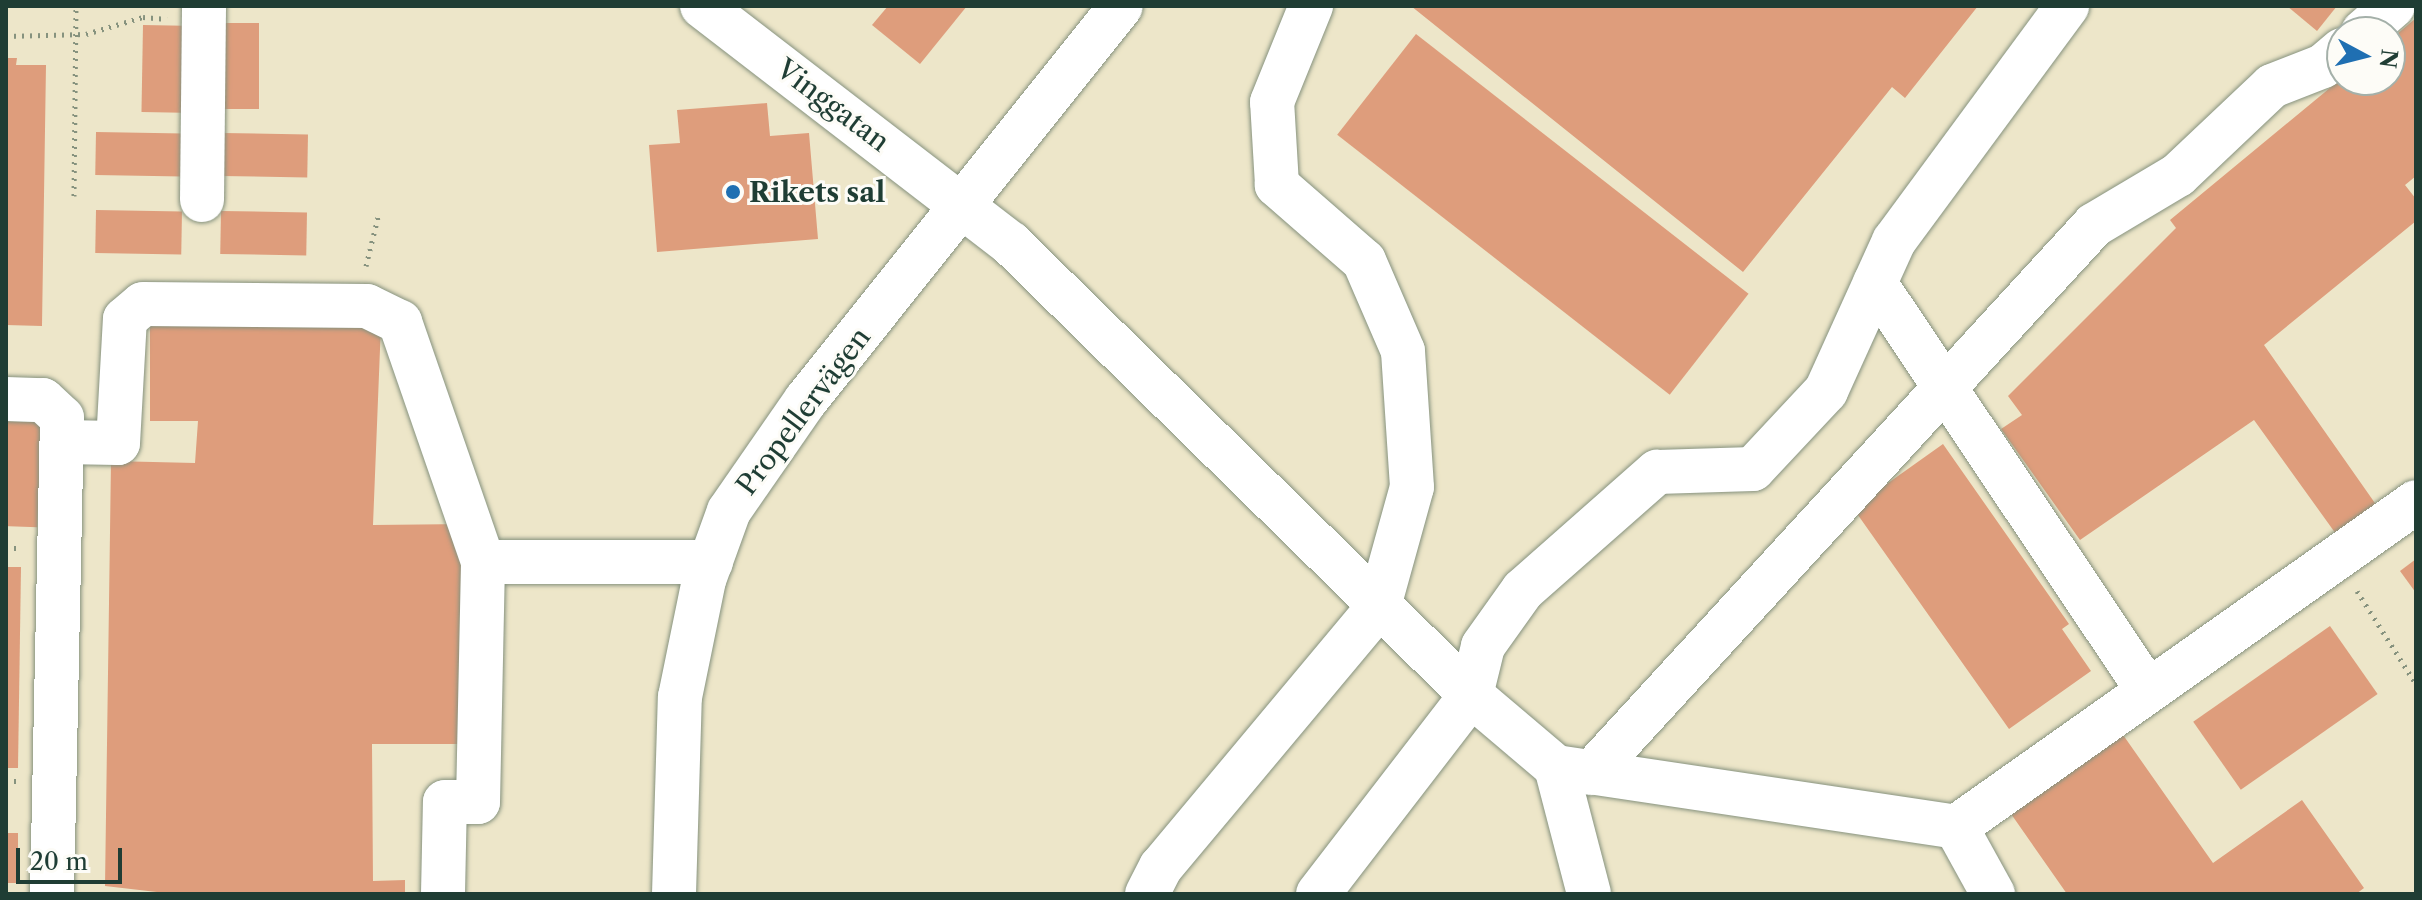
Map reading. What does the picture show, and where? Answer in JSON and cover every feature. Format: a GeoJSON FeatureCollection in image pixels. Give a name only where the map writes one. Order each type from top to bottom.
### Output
{"type":"FeatureCollection","features":[{"type":"Feature","properties":{"kind":"street","name":"Vinggatan"},"geometry":{"type":"LineString","coordinates":[[702,6],[964,203],[1471,695],[1573,770]]}},
{"type":"Feature","properties":{"kind":"street","name":"Propellervägen"},"geometry":{"type":"LineString","coordinates":[[674,894],[680,697],[689,634],[729,511],[759,465],[1121,6]]}},
{"type":"Feature","properties":{"kind":"street"},"geometry":{"type":"LineString","coordinates":[[1147,894],[1161,867],[1379,606],[1412,487],[1403,351],[1364,261],[1277,185],[1272,102],[1311,6]]}},
{"type":"Feature","properties":{"kind":"street"},"geometry":{"type":"LineString","coordinates":[[1318,894],[1471,695],[1483,646],[1523,590],[1657,472],[1753,469],[1826,391],[1894,241],[2067,6]]}},
{"type":"Feature","properties":{"kind":"street"},"geometry":{"type":"LineString","coordinates":[[202,200],[204,13]]}},
{"type":"Feature","properties":{"kind":"street"},"geometry":{"type":"LineString","coordinates":[[1573,770],[1945,387],[2094,225],[2178,175],[2272,86],[2326,63]]}},
{"type":"Feature","properties":{"kind":"street"},"geometry":{"type":"LineString","coordinates":[[1875,283],[2148,691]]}},
{"type":"Feature","properties":{"kind":"street"},"geometry":{"type":"LineString","coordinates":[[62,442],[118,443],[125,319],[143,304],[358,305],[386,311],[400,322],[483,562],[478,802],[445,802],[443,894]]}},
{"type":"Feature","properties":{"kind":"street"},"geometry":{"type":"LineString","coordinates":[[6,399],[43,400],[62,418],[52,894]]}},
{"type":"Feature","properties":{"kind":"street"},"geometry":{"type":"LineString","coordinates":[[1573,770],[1956,827],[2416,502]]}},
{"type":"Feature","properties":{"kind":"street"},"geometry":{"type":"LineString","coordinates":[[483,562],[711,562]]}},
{"type":"Feature","properties":{"kind":"street"},"geometry":{"type":"LineString","coordinates":[[1573,770],[1589,894]]}},
{"type":"Feature","properties":{"kind":"street"},"geometry":{"type":"LineString","coordinates":[[1956,827],[1993,894]]}},
{"type":"Feature","properties":{"kind":"path"},"geometry":{"type":"LineString","coordinates":[[74,196],[76,6]]}},
{"type":"Feature","properties":{"kind":"path"},"geometry":{"type":"LineString","coordinates":[[6,36],[76,34],[143,17],[204,13]]}},
{"type":"Feature","properties":{"kind":"path"},"geometry":{"type":"LineString","coordinates":[[358,305],[379,213]]}},
{"type":"Feature","properties":{"kind":"path"},"geometry":{"type":"LineString","coordinates":[[2336,559],[2416,684]]}},
{"type":"Feature","properties":{"kind":"building"},"geometry":{"type":"Polygon","coordinates":[[[888,6],[967,6],[920,64],[872,25],[888,6]]]}},
{"type":"Feature","properties":{"kind":"building"},"geometry":{"type":"Polygon","coordinates":[[[1411,6],[1978,6],[1905,98],[1892,87],[1743,272],[1411,6]]]}},
{"type":"Feature","properties":{"kind":"building"},"geometry":{"type":"Polygon","coordinates":[[[2287,6],[2337,6],[2317,31],[2287,6]]]}},
{"type":"Feature","properties":{"kind":"building"},"geometry":{"type":"Polygon","coordinates":[[[2416,18],[2416,176],[2405,185],[2416,199],[2416,221],[2264,345],[2377,506],[2336,534],[2254,420],[2080,540],[2001,429],[2022,415],[2008,396],[2176,228],[2170,220],[2326,91],[2326,96],[2406,96],[2406,26],[2416,18]]]}},
{"type":"Feature","properties":{"kind":"building"},"geometry":{"type":"Polygon","coordinates":[[[218,23],[259,23],[259,109],[218,109],[218,23]]]}},
{"type":"Feature","properties":{"kind":"building"},"geometry":{"type":"Polygon","coordinates":[[[143,25],[184,26],[182,113],[141,112],[143,25]]]}},
{"type":"Feature","properties":{"kind":"building"},"geometry":{"type":"Polygon","coordinates":[[[1416,34],[1749,294],[1670,395],[1337,135],[1416,34]]]}},
{"type":"Feature","properties":{"kind":"building"},"geometry":{"type":"Polygon","coordinates":[[[6,58],[17,58],[16,65],[46,65],[42,326],[6,325],[6,58]]]}},
{"type":"Feature","properties":{"kind":"building","name":"Rikets sal"},"geometry":{"type":"Polygon","coordinates":[[[767,103],[770,136],[809,133],[818,239],[657,252],[649,145],[680,143],[677,110],[767,103]]]}},
{"type":"Feature","properties":{"kind":"building"},"geometry":{"type":"Polygon","coordinates":[[[96,132],[183,134],[182,177],[95,175],[96,132]]]}},
{"type":"Feature","properties":{"kind":"building"},"geometry":{"type":"Polygon","coordinates":[[[222,133],[308,135],[307,177],[221,176],[222,133]]]}},
{"type":"Feature","properties":{"kind":"building"},"geometry":{"type":"Polygon","coordinates":[[[96,210],[182,212],[181,254],[95,253],[96,210]]]}},
{"type":"Feature","properties":{"kind":"building"},"geometry":{"type":"Polygon","coordinates":[[[221,211],[307,213],[306,255],[220,254],[221,211]]]}},
{"type":"Feature","properties":{"kind":"building"},"geometry":{"type":"Polygon","coordinates":[[[150,320],[381,324],[373,525],[467,524],[468,744],[372,744],[373,881],[405,880],[405,894],[174,894],[105,886],[111,461],[195,463],[198,421],[150,421],[150,320]]]}},
{"type":"Feature","properties":{"kind":"building"},"geometry":{"type":"Polygon","coordinates":[[[6,421],[41,422],[37,527],[6,526],[6,421]]]}},
{"type":"Feature","properties":{"kind":"building"},"geometry":{"type":"Polygon","coordinates":[[[1943,444],[2069,624],[2062,629],[2091,671],[2009,729],[1853,508],[1943,444]]]}},
{"type":"Feature","properties":{"kind":"building"},"geometry":{"type":"Polygon","coordinates":[[[2416,559],[2416,593],[2400,571],[2416,559]]]}},
{"type":"Feature","properties":{"kind":"building"},"geometry":{"type":"Polygon","coordinates":[[[6,567],[21,567],[18,768],[6,768],[6,567]]]}},
{"type":"Feature","properties":{"kind":"building"},"geometry":{"type":"Polygon","coordinates":[[[2330,626],[2378,694],[2241,790],[2193,722],[2330,626]]]}},
{"type":"Feature","properties":{"kind":"building"},"geometry":{"type":"Polygon","coordinates":[[[2121,732],[2213,863],[2302,800],[2364,888],[2356,894],[2067,894],[2009,811],[2121,732]]]}},
{"type":"Feature","properties":{"kind":"building"},"geometry":{"type":"Polygon","coordinates":[[[6,833],[18,833],[18,883],[6,883],[6,833]]]}},
{"type":"Feature","properties":{"kind":"place","name":"Rikets sal"},"geometry":{"type":"Point","coordinates":[733,192]}}]}
